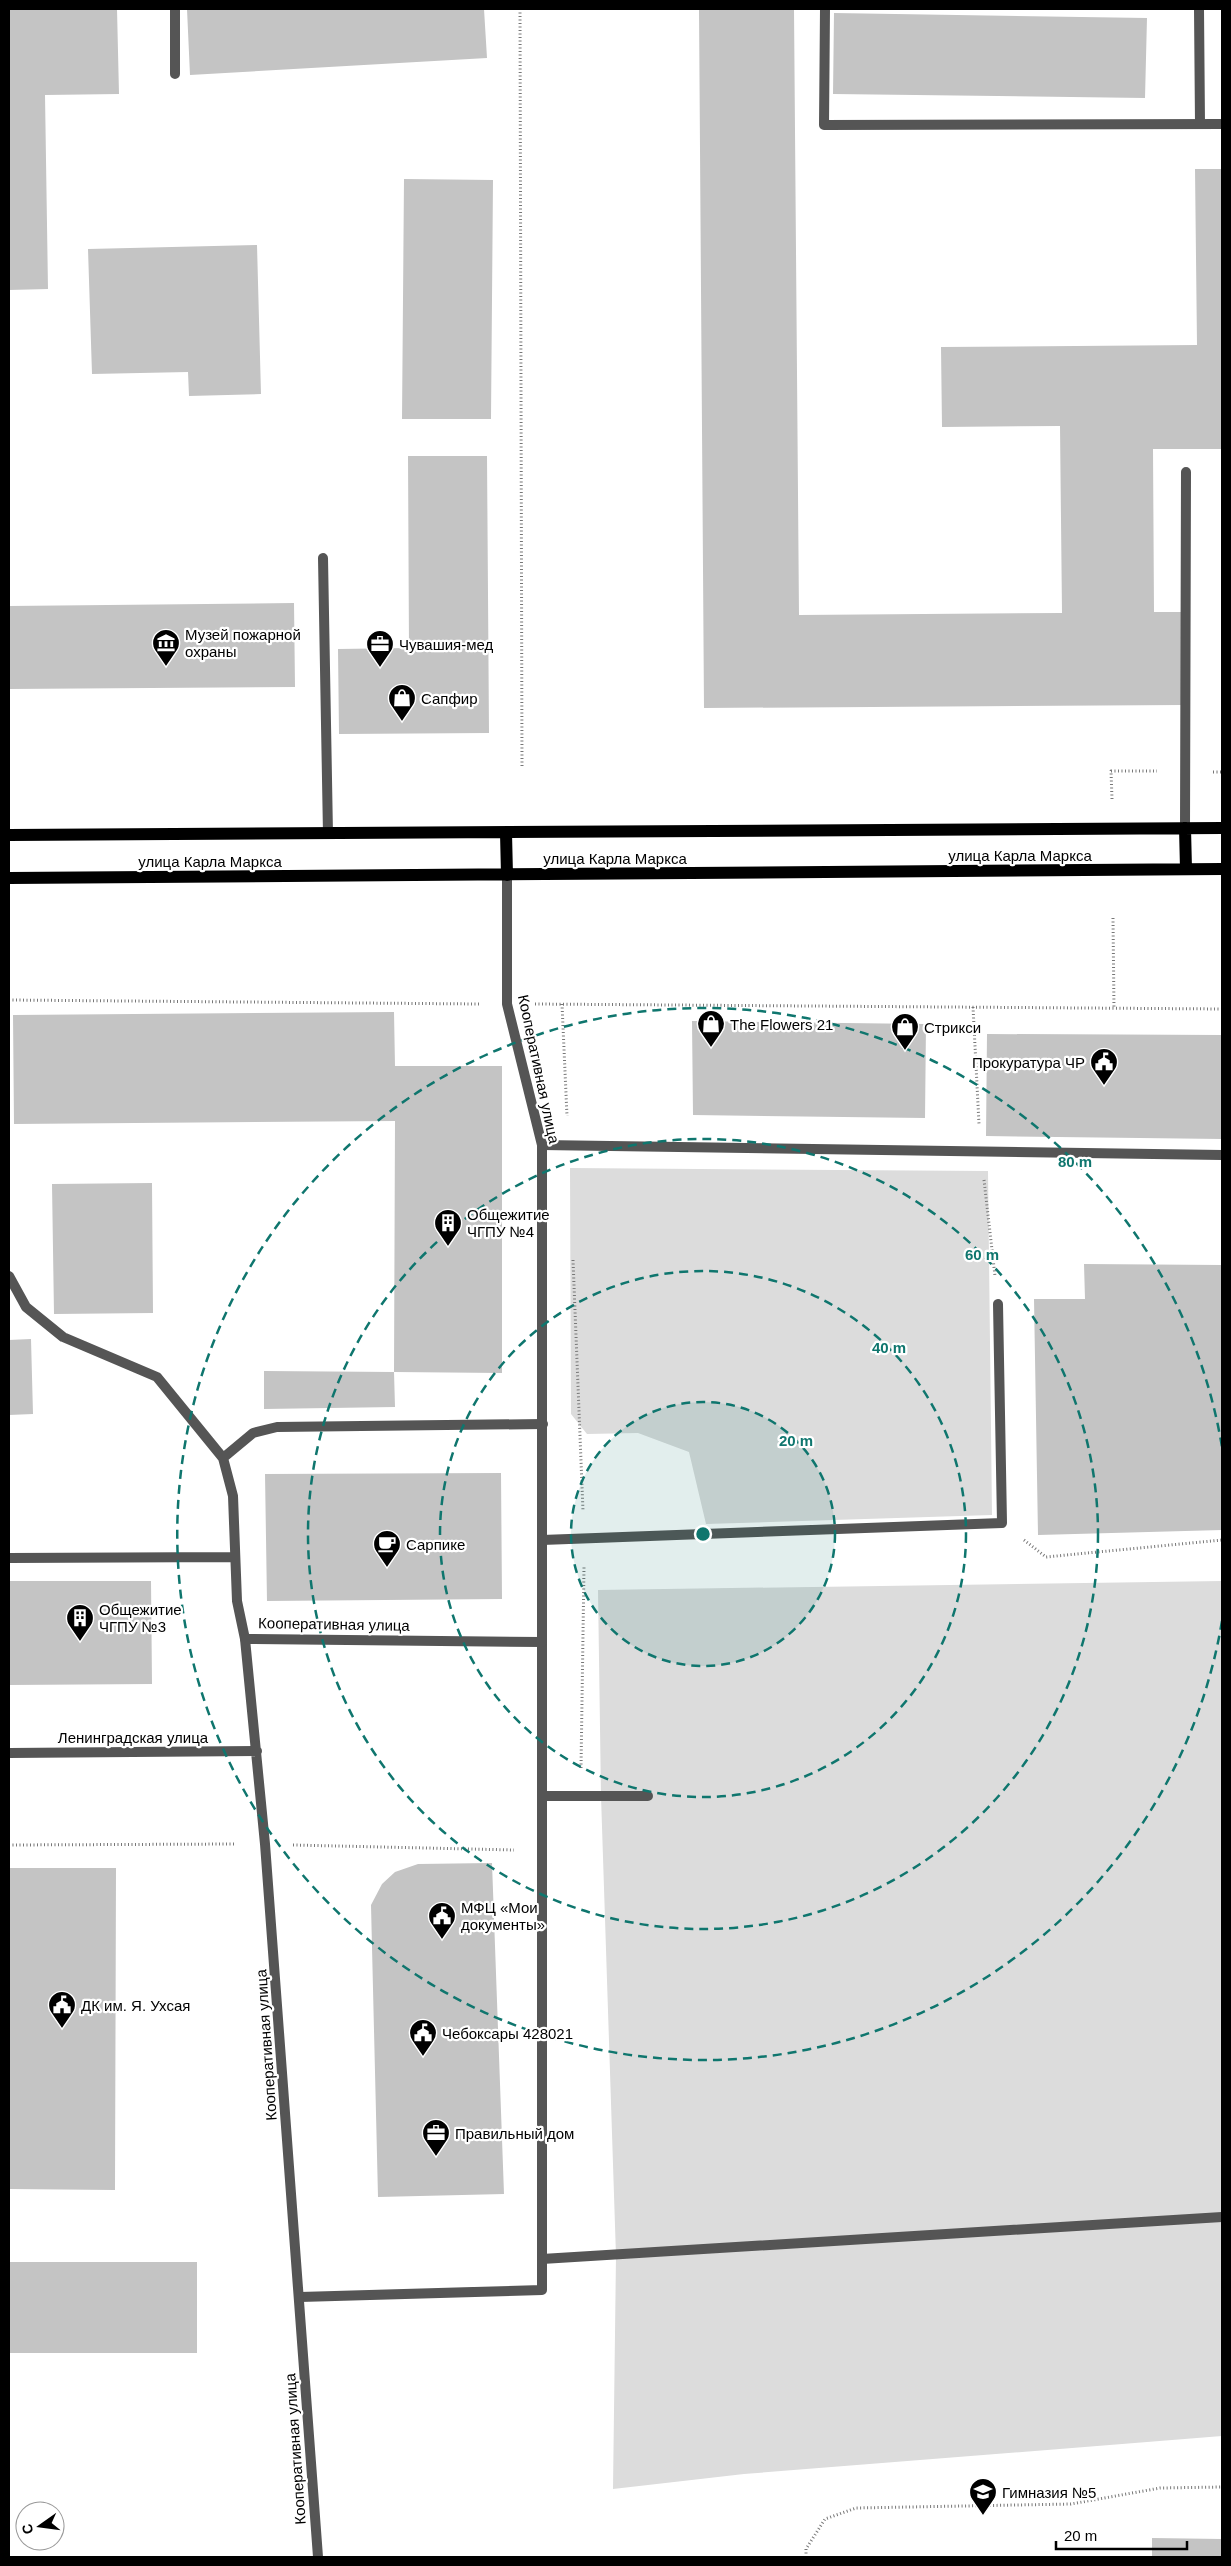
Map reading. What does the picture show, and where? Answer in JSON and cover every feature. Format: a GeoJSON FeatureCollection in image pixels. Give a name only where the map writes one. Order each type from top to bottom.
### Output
{"type":"FeatureCollection","features":[{"type":"Feature","properties":{"kind":"main road"},"geometry":{"type":"LineString","coordinates":[[1185,828],[1186,869]]}},
{"type":"Feature","properties":{"kind":"main road","name":"улица Карла Маркса"},"geometry":{"type":"LineString","coordinates":[[9,835],[1222,828]]}},
{"type":"Feature","properties":{"kind":"main road"},"geometry":{"type":"LineString","coordinates":[[506,833],[507,875]]}},
{"type":"Feature","properties":{"kind":"main road","name":"улица Карла Маркса"},"geometry":{"type":"LineString","coordinates":[[9,878],[1222,869]]}},
{"type":"Feature","properties":{"kind":"street"},"geometry":{"type":"LineString","coordinates":[[174,9],[175,74]]}},
{"type":"Feature","properties":{"kind":"street"},"geometry":{"type":"LineString","coordinates":[[825,9],[824,124],[1222,124]]}},
{"type":"Feature","properties":{"kind":"street"},"geometry":{"type":"LineString","coordinates":[[1198,9],[1200,124]]}},
{"type":"Feature","properties":{"kind":"street"},"geometry":{"type":"LineString","coordinates":[[1185,828],[1186,472]]}},
{"type":"Feature","properties":{"kind":"street"},"geometry":{"type":"LineString","coordinates":[[324,558],[328,834]]}},
{"type":"Feature","properties":{"kind":"street","name":"Кооперативная улица"},"geometry":{"type":"LineString","coordinates":[[318,2557],[300,2297],[257,1751],[245,1639],[542,1642],[542,1145],[507,1004],[507,875]]}},
{"type":"Feature","properties":{"kind":"street"},"geometry":{"type":"LineString","coordinates":[[542,1145],[1222,1156]]}},
{"type":"Feature","properties":{"kind":"street"},"geometry":{"type":"LineString","coordinates":[[9,1276],[26,1306],[63,1337],[157,1376],[223,1458],[233,1496],[237,1600],[245,1639]]}},
{"type":"Feature","properties":{"kind":"street"},"geometry":{"type":"LineString","coordinates":[[542,1540],[1002,1523],[998,1304]]}},
{"type":"Feature","properties":{"kind":"street"},"geometry":{"type":"LineString","coordinates":[[223,1458],[253,1433],[277,1427],[542,1424]]}},
{"type":"Feature","properties":{"kind":"street"},"geometry":{"type":"LineString","coordinates":[[9,1558],[235,1557]]}},
{"type":"Feature","properties":{"kind":"street"},"geometry":{"type":"LineString","coordinates":[[300,2297],[542,2290],[542,1642]]}},
{"type":"Feature","properties":{"kind":"street","name":"Ленинградская улица"},"geometry":{"type":"LineString","coordinates":[[9,1753],[257,1751]]}},
{"type":"Feature","properties":{"kind":"street"},"geometry":{"type":"LineString","coordinates":[[542,1796],[648,1796]]}},
{"type":"Feature","properties":{"kind":"street"},"geometry":{"type":"LineString","coordinates":[[542,2259],[1222,2217]]}},
{"type":"Feature","properties":{"kind":"path"},"geometry":{"type":"LineString","coordinates":[[520,9],[522,767]]}},
{"type":"Feature","properties":{"kind":"path"},"geometry":{"type":"LineString","coordinates":[[1111,771],[1112,803]]}},
{"type":"Feature","properties":{"kind":"path"},"geometry":{"type":"LineString","coordinates":[[1113,918],[1114,1009]]}},
{"type":"Feature","properties":{"kind":"path"},"geometry":{"type":"LineString","coordinates":[[9,1000],[1222,1009]]}},
{"type":"Feature","properties":{"kind":"path"},"geometry":{"type":"LineString","coordinates":[[562,1004],[569,1145]]}},
{"type":"Feature","properties":{"kind":"path"},"geometry":{"type":"LineString","coordinates":[[573,1254],[584,1538],[581,1796]]}},
{"type":"Feature","properties":{"kind":"path"},"geometry":{"type":"LineString","coordinates":[[1002,1523],[1046,1557],[1222,1540]]}},
{"type":"Feature","properties":{"kind":"path"},"geometry":{"type":"LineString","coordinates":[[806,2557],[806,2549],[825,2518],[856,2508],[1071,2504],[1160,2488],[1222,2487]]}},
{"type":"Feature","properties":{"kind":"shaded area"},"geometry":{"type":"Polygon","coordinates":[[[570,1168],[988,1171],[992,1515],[706,1524],[689,1452],[638,1433],[587,1434],[571,1414],[570,1168]]]}},
{"type":"Feature","properties":{"kind":"shaded area"},"geometry":{"type":"Polygon","coordinates":[[[1222,1581],[1222,2436],[744,2474],[613,2489],[616,2256],[601,1796],[598,1590],[1222,1581]]]}},
{"type":"Feature","properties":{"kind":"building"},"geometry":{"type":"Polygon","coordinates":[[[9,9],[117,9],[119,94],[45,95],[48,289],[9,290],[9,9]]]}},
{"type":"Feature","properties":{"kind":"building"},"geometry":{"type":"Polygon","coordinates":[[[187,9],[484,9],[487,58],[190,75],[187,9]]]}},
{"type":"Feature","properties":{"kind":"building"},"geometry":{"type":"Polygon","coordinates":[[[699,9],[794,9],[799,615],[1062,613],[1060,426],[942,427],[941,347],[1197,345],[1195,169],[1222,169],[1222,449],[1153,449],[1154,612],[1181,612],[1182,705],[704,708],[699,9]]]}},
{"type":"Feature","properties":{"kind":"building"},"geometry":{"type":"Polygon","coordinates":[[[834,13],[1147,18],[1145,98],[833,94],[834,13]]]}},
{"type":"Feature","properties":{"kind":"building"},"geometry":{"type":"Polygon","coordinates":[[[404,179],[493,180],[491,419],[402,419],[404,179]]]}},
{"type":"Feature","properties":{"kind":"building"},"geometry":{"type":"Polygon","coordinates":[[[257,245],[261,394],[189,396],[188,372],[92,374],[88,249],[257,245]]]}},
{"type":"Feature","properties":{"kind":"building"},"geometry":{"type":"Polygon","coordinates":[[[408,456],[487,456],[489,733],[339,734],[338,649],[409,648],[408,456]]]}},
{"type":"Feature","properties":{"kind":"building"},"geometry":{"type":"Polygon","coordinates":[[[294,603],[295,687],[9,689],[9,606],[294,603]]]}},
{"type":"Feature","properties":{"kind":"building"},"geometry":{"type":"Polygon","coordinates":[[[394,1012],[395,1066],[502,1066],[502,1373],[394,1372],[395,1121],[14,1124],[13,1015],[394,1012]]]}},
{"type":"Feature","properties":{"kind":"building"},"geometry":{"type":"Polygon","coordinates":[[[692,1021],[926,1024],[925,1118],[693,1115],[692,1021]]]}},
{"type":"Feature","properties":{"kind":"building","name":"Прокуратура ЧР"},"geometry":{"type":"Polygon","coordinates":[[[987,1034],[1222,1035],[1222,1139],[986,1136],[987,1034]]]}},
{"type":"Feature","properties":{"kind":"building"},"geometry":{"type":"Polygon","coordinates":[[[152,1183],[153,1313],[54,1314],[52,1184],[152,1183]]]}},
{"type":"Feature","properties":{"kind":"building"},"geometry":{"type":"Polygon","coordinates":[[[1084,1264],[1222,1265],[1222,1530],[1038,1535],[1034,1299],[1085,1299],[1084,1264]]]}},
{"type":"Feature","properties":{"kind":"building"},"geometry":{"type":"Polygon","coordinates":[[[31,1339],[33,1414],[9,1415],[9,1340],[31,1339]]]}},
{"type":"Feature","properties":{"kind":"building"},"geometry":{"type":"Polygon","coordinates":[[[264,1371],[394,1372],[395,1407],[264,1409],[264,1371]]]}},
{"type":"Feature","properties":{"kind":"building"},"geometry":{"type":"Polygon","coordinates":[[[501,1473],[502,1599],[267,1601],[265,1474],[501,1473]]]}},
{"type":"Feature","properties":{"kind":"building","name":"Общежитие ЧГПУ №3"},"geometry":{"type":"Polygon","coordinates":[[[9,1581],[151,1581],[152,1684],[9,1685],[9,1581]]]}},
{"type":"Feature","properties":{"kind":"building"},"geometry":{"type":"Polygon","coordinates":[[[492,1863],[504,2194],[378,2197],[371,1905],[382,1884],[395,1872],[418,1864],[492,1863]]]}},
{"type":"Feature","properties":{"kind":"building","name":"ДК им. Я. Ухсая"},"geometry":{"type":"Polygon","coordinates":[[[9,1868],[116,1868],[115,2190],[9,2189],[9,1868]]]}},
{"type":"Feature","properties":{"kind":"building"},"geometry":{"type":"Polygon","coordinates":[[[9,2262],[197,2262],[197,2353],[9,2353],[9,2262]]]}},
{"type":"Feature","properties":{"kind":"building"},"geometry":{"type":"Polygon","coordinates":[[[1152,2538],[1222,2539],[1222,2557],[1152,2557],[1152,2538]]]}},
{"type":"Feature","properties":{"kind":"place","name":"Музей пожарной охраны"},"geometry":{"type":"Point","coordinates":[166,667]}},
{"type":"Feature","properties":{"kind":"place","name":"Чувашия-мед"},"geometry":{"type":"Point","coordinates":[380,668]}},
{"type":"Feature","properties":{"kind":"place","name":"Сапфир"},"geometry":{"type":"Point","coordinates":[402,722]}},
{"type":"Feature","properties":{"kind":"place","name":"The Flowers 21"},"geometry":{"type":"Point","coordinates":[711,1048]}},
{"type":"Feature","properties":{"kind":"place","name":"Стрикси"},"geometry":{"type":"Point","coordinates":[905,1051]}},
{"type":"Feature","properties":{"kind":"place","name":"Прокуратура ЧР"},"geometry":{"type":"Point","coordinates":[1104,1086]}},
{"type":"Feature","properties":{"kind":"place","name":"Общежитие ЧГПУ №4"},"geometry":{"type":"Point","coordinates":[448,1247]}},
{"type":"Feature","properties":{"kind":"place","name":"Сарпике"},"geometry":{"type":"Point","coordinates":[387,1568]}},
{"type":"Feature","properties":{"kind":"place","name":"Общежитие ЧГПУ №3"},"geometry":{"type":"Point","coordinates":[80,1642]}},
{"type":"Feature","properties":{"kind":"place","name":"МФЦ «Мои документы»"},"geometry":{"type":"Point","coordinates":[442,1940]}},
{"type":"Feature","properties":{"kind":"place","name":"ДК им. Я. Ухсая"},"geometry":{"type":"Point","coordinates":[62,2029]}},
{"type":"Feature","properties":{"kind":"place","name":"Чебоксары 428021"},"geometry":{"type":"Point","coordinates":[423,2057]}},
{"type":"Feature","properties":{"kind":"place","name":"Правильный дом"},"geometry":{"type":"Point","coordinates":[436,2157]}},
{"type":"Feature","properties":{"kind":"place","name":"Гимназия №5"},"geometry":{"type":"Point","coordinates":[983,2516]}}]}
